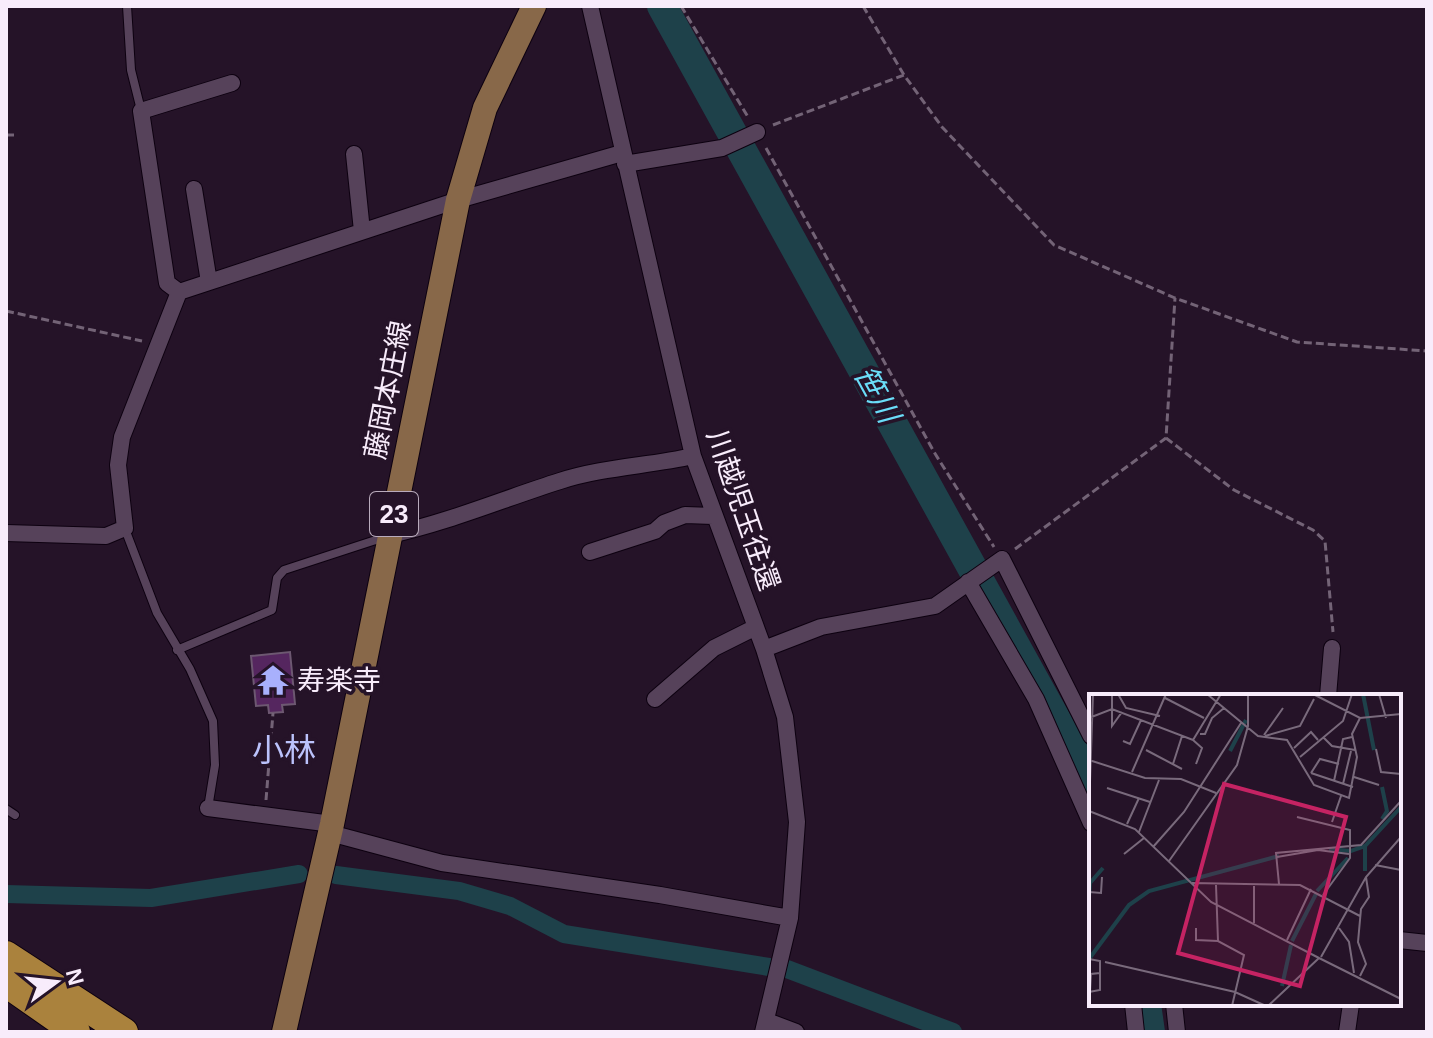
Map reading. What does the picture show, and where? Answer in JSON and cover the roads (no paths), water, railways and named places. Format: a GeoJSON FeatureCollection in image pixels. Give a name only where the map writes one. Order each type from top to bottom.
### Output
{"type":"FeatureCollection","features":[{"type":"Feature","properties":{"kind":"highway"},"geometry":{"type":"LineString","coordinates":[[6,955],[124,1032]]}},
{"type":"Feature","properties":{"kind":"highway"},"geometry":{"type":"LineString","coordinates":[[6,983],[76,1032]]}},
{"type":"Feature","properties":{"kind":"main road","name":"藤岡本庄線"},"geometry":{"type":"LineString","coordinates":[[284,1032],[331,828],[458,200],[485,108],[534,6]]}},
{"type":"Feature","properties":{"kind":"street","name":"川越児玉往還"},"geometry":{"type":"LineString","coordinates":[[590,6],[693,456],[764,649],[785,717],[797,822],[790,918],[765,1026]]}},
{"type":"Feature","properties":{"kind":"street"},"geometry":{"type":"LineString","coordinates":[[179,292],[167,283],[141,111],[232,83]]}},
{"type":"Feature","properties":{"kind":"street"},"geometry":{"type":"LineString","coordinates":[[6,533],[106,536],[125,528],[118,465],[122,437],[179,292],[458,200],[623,158],[722,148],[757,132]]}},
{"type":"Feature","properties":{"kind":"street"},"geometry":{"type":"LineString","coordinates":[[354,154],[362,231]]}},
{"type":"Feature","properties":{"kind":"street"},"geometry":{"type":"LineString","coordinates":[[194,189],[209,282]]}},
{"type":"Feature","properties":{"kind":"street"},"geometry":{"type":"LineString","coordinates":[[390,535],[438,525],[594,471],[647,466],[693,456]]}},
{"type":"Feature","properties":{"kind":"street"},"geometry":{"type":"LineString","coordinates":[[590,552],[655,531],[664,523],[685,515],[713,516]]}},
{"type":"Feature","properties":{"kind":"street"},"geometry":{"type":"LineString","coordinates":[[764,649],[821,627],[935,606],[999,562],[1089,732]]}},
{"type":"Feature","properties":{"kind":"street"},"geometry":{"type":"LineString","coordinates":[[968,582],[1036,699],[1089,818]]}},
{"type":"Feature","properties":{"kind":"street"},"geometry":{"type":"LineString","coordinates":[[655,699],[714,648],[756,627]]}},
{"type":"Feature","properties":{"kind":"street"},"geometry":{"type":"LineString","coordinates":[[1328,694],[1332,648]]}},
{"type":"Feature","properties":{"kind":"street"},"geometry":{"type":"LineString","coordinates":[[208,808],[264,814],[331,828],[442,863],[660,895],[790,918]]}},
{"type":"Feature","properties":{"kind":"street"},"geometry":{"type":"LineString","coordinates":[[1401,940],[1427,943]]}},
{"type":"Feature","properties":{"kind":"street"},"geometry":{"type":"LineString","coordinates":[[1133,1006],[1136,1032]]}},
{"type":"Feature","properties":{"kind":"street"},"geometry":{"type":"LineString","coordinates":[[1174,1006],[1177,1032]]}},
{"type":"Feature","properties":{"kind":"street"},"geometry":{"type":"LineString","coordinates":[[1347,1032],[1351,1006]]}},
{"type":"Feature","properties":{"kind":"street"},"geometry":{"type":"LineString","coordinates":[[765,1026],[796,1032]]}},
{"type":"Feature","properties":{"kind":"lane"},"geometry":{"type":"LineString","coordinates":[[127,6],[131,70],[141,111]]}},
{"type":"Feature","properties":{"kind":"lane"},"geometry":{"type":"LineString","coordinates":[[125,528],[157,613],[207,702],[213,721],[215,765],[208,808]]}},
{"type":"Feature","properties":{"kind":"lane"},"geometry":{"type":"LineString","coordinates":[[177,650],[272,610],[277,578],[284,570],[390,535]]}},
{"type":"Feature","properties":{"kind":"lane"},"geometry":{"type":"LineString","coordinates":[[6,809],[15,815]]}},
{"type":"Feature","properties":{"kind":"waterway","name":"笹川"},"geometry":{"type":"LineString","coordinates":[[662,6],[1089,779]]}},
{"type":"Feature","properties":{"kind":"waterway"},"geometry":{"type":"LineString","coordinates":[[6,894],[151,898],[299,874]]}},
{"type":"Feature","properties":{"kind":"waterway"},"geometry":{"type":"LineString","coordinates":[[336,875],[459,891],[510,906],[564,934],[769,967]]}},
{"type":"Feature","properties":{"kind":"waterway"},"geometry":{"type":"LineString","coordinates":[[787,969],[953,1032]]}},
{"type":"Feature","properties":{"kind":"waterway","name":"笹川"},"geometry":{"type":"LineString","coordinates":[[1146,1006],[1150,1032]]}},
{"type":"Feature","properties":{"kind":"place","name":"寿楽寺"},"geometry":{"type":"Point","coordinates":[273,680]}},
{"type":"Feature","properties":{"kind":"district","name":"小林"},"geometry":{"type":"Point","coordinates":[284,750]}}]}
